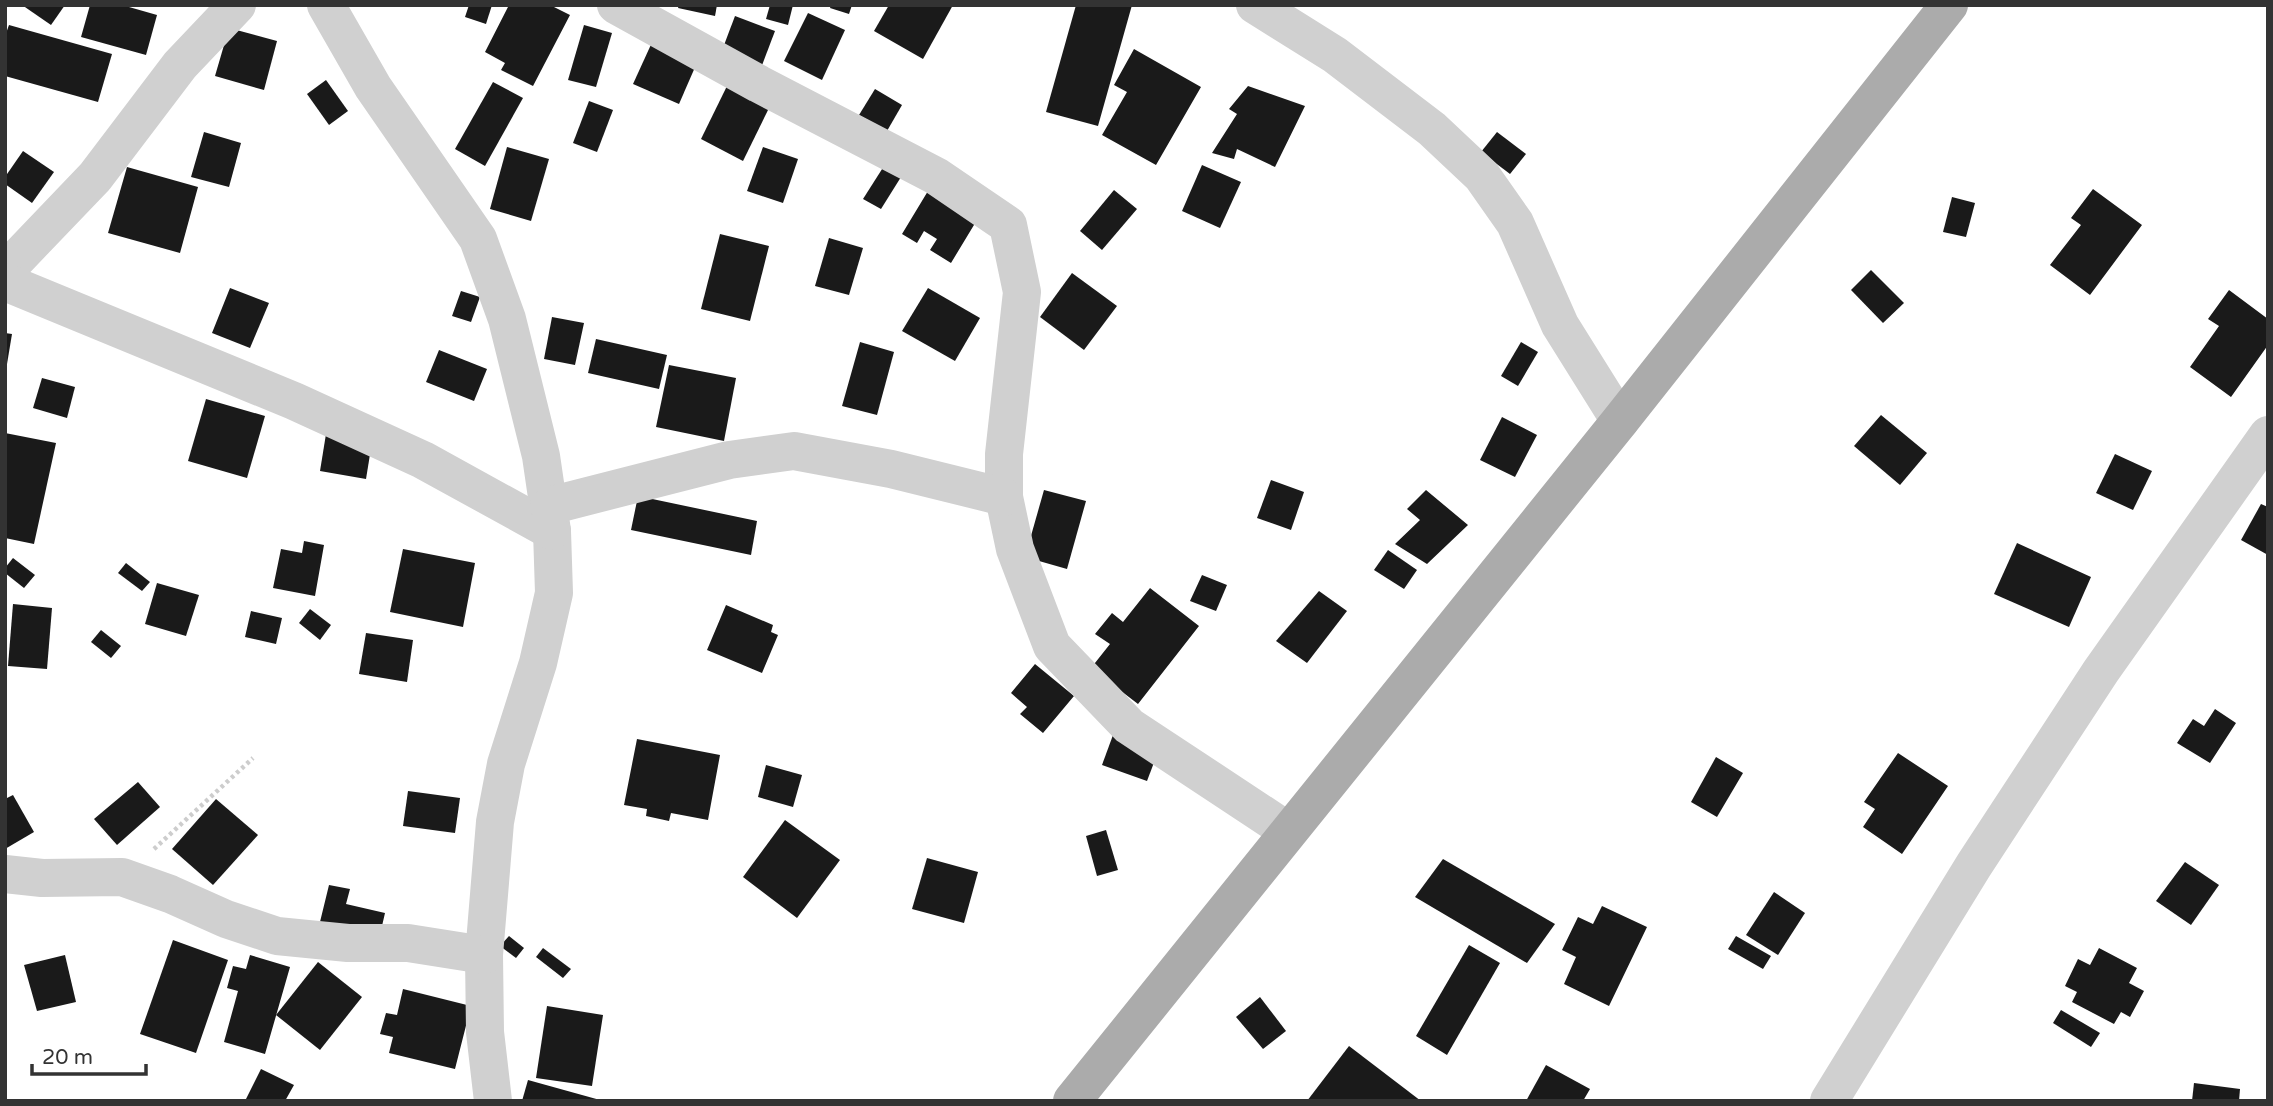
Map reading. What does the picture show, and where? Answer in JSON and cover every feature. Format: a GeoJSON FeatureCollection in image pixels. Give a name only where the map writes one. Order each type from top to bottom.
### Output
{"type":"FeatureCollection","features":[{"type":"Feature","properties":{"kind":"main road"},"geometry":{"type":"LineString","coordinates":[[1072,1101],[1620,421],[1949,5]]}},
{"type":"Feature","properties":{"kind":"street"},"geometry":{"type":"LineString","coordinates":[[5,271],[95,177],[180,65],[237,5]]}},
{"type":"Feature","properties":{"kind":"street"},"geometry":{"type":"LineString","coordinates":[[326,5],[373,87],[478,239],[507,319],[541,456],[550,518],[554,593],[538,663],[506,764],[495,822],[484,955],[485,1032],[493,1101]]}},
{"type":"Feature","properties":{"kind":"street"},"geometry":{"type":"LineString","coordinates":[[616,5],[759,84],[936,176],[1007,225],[1022,292],[1004,454],[1004,497],[1015,549],[1052,646],[1129,726],[1288,831]]}},
{"type":"Feature","properties":{"kind":"street"},"geometry":{"type":"LineString","coordinates":[[1255,5],[1335,55],[1432,129],[1482,176],[1515,223],[1560,325],[1620,421]]}},
{"type":"Feature","properties":{"kind":"street"},"geometry":{"type":"LineString","coordinates":[[5,282],[282,395],[550,518],[729,460],[794,451],[891,469],[1004,497]]}},
{"type":"Feature","properties":{"kind":"street"},"geometry":{"type":"LineString","coordinates":[[1829,1101],[1975,865],[2101,671],[2268,435]]}},
{"type":"Feature","properties":{"kind":"street"},"geometry":{"type":"LineString","coordinates":[[5,874],[42,878],[122,877],[170,894],[226,919],[277,936],[348,943],[408,943],[484,955]]}},
{"type":"Feature","properties":{"kind":"path"},"geometry":{"type":"LineString","coordinates":[[122,877],[253,758]]}},
{"type":"Feature","properties":{"kind":"building"},"geometry":{"type":"Polygon","coordinates":[[[22,5],[65,5],[51,25],[22,5]]]}},
{"type":"Feature","properties":{"kind":"building"},"geometry":{"type":"Polygon","coordinates":[[[90,5],[122,5],[157,15],[146,55],[81,37],[90,5]]]}},
{"type":"Feature","properties":{"kind":"building"},"geometry":{"type":"Polygon","coordinates":[[[469,5],[492,5],[486,24],[465,17],[469,5]]]}},
{"type":"Feature","properties":{"kind":"building"},"geometry":{"type":"Polygon","coordinates":[[[509,5],[550,5],[570,15],[533,86],[501,70],[505,63],[485,52],[509,5]]]}},
{"type":"Feature","properties":{"kind":"building"},"geometry":{"type":"Polygon","coordinates":[[[679,5],[717,5],[715,16],[678,8],[679,5]]]}},
{"type":"Feature","properties":{"kind":"building"},"geometry":{"type":"Polygon","coordinates":[[[770,5],[793,5],[788,25],[766,19],[770,5]]]}},
{"type":"Feature","properties":{"kind":"building"},"geometry":{"type":"Polygon","coordinates":[[[831,5],[852,5],[849,14],[830,8],[831,5]]]}},
{"type":"Feature","properties":{"kind":"building"},"geometry":{"type":"Polygon","coordinates":[[[889,5],[953,5],[923,59],[874,31],[889,5]]]}},
{"type":"Feature","properties":{"kind":"building"},"geometry":{"type":"Polygon","coordinates":[[[1076,5],[1132,5],[1098,126],[1046,112],[1076,5]]]}},
{"type":"Feature","properties":{"kind":"building"},"geometry":{"type":"Polygon","coordinates":[[[808,13],[845,30],[822,80],[784,61],[808,13]]]}},
{"type":"Feature","properties":{"kind":"building"},"geometry":{"type":"Polygon","coordinates":[[[735,16],[775,31],[761,68],[721,53],[735,16]]]}},
{"type":"Feature","properties":{"kind":"building"},"geometry":{"type":"Polygon","coordinates":[[[9,25],[112,54],[98,102],[5,76],[5,36],[9,25]]]}},
{"type":"Feature","properties":{"kind":"building"},"geometry":{"type":"Polygon","coordinates":[[[584,25],[612,33],[596,87],[568,80],[584,25]]]}},
{"type":"Feature","properties":{"kind":"building"},"geometry":{"type":"Polygon","coordinates":[[[229,28],[277,41],[264,90],[215,76],[229,28]]]}},
{"type":"Feature","properties":{"kind":"building"},"geometry":{"type":"Polygon","coordinates":[[[654,38],[699,58],[679,104],[633,84],[654,38]]]}},
{"type":"Feature","properties":{"kind":"building"},"geometry":{"type":"Polygon","coordinates":[[[1134,49],[1201,87],[1156,165],[1102,135],[1127,92],[1114,85],[1134,49]]]}},
{"type":"Feature","properties":{"kind":"building"},"geometry":{"type":"Polygon","coordinates":[[[326,80],[348,111],[329,125],[307,94],[326,80]]]}},
{"type":"Feature","properties":{"kind":"building"},"geometry":{"type":"Polygon","coordinates":[[[493,82],[523,98],[485,166],[455,149],[493,82]]]}},
{"type":"Feature","properties":{"kind":"building"},"geometry":{"type":"Polygon","coordinates":[[[727,86],[769,108],[743,161],[701,139],[727,86]]]}},
{"type":"Feature","properties":{"kind":"building"},"geometry":{"type":"Polygon","coordinates":[[[1248,86],[1305,106],[1275,167],[1237,149],[1234,159],[1212,153],[1237,114],[1229,109],[1248,86]]]}},
{"type":"Feature","properties":{"kind":"building"},"geometry":{"type":"Polygon","coordinates":[[[875,89],[902,105],[887,131],[859,115],[875,89]]]}},
{"type":"Feature","properties":{"kind":"building"},"geometry":{"type":"Polygon","coordinates":[[[589,101],[613,110],[597,152],[573,143],[589,101]]]}},
{"type":"Feature","properties":{"kind":"building"},"geometry":{"type":"Polygon","coordinates":[[[204,132],[241,143],[229,187],[191,177],[204,132]]]}},
{"type":"Feature","properties":{"kind":"building"},"geometry":{"type":"Polygon","coordinates":[[[1497,132],[1526,154],[1510,174],[1481,152],[1497,132]]]}},
{"type":"Feature","properties":{"kind":"building"},"geometry":{"type":"Polygon","coordinates":[[[507,147],[549,159],[531,221],[490,209],[507,147]]]}},
{"type":"Feature","properties":{"kind":"building"},"geometry":{"type":"Polygon","coordinates":[[[763,147],[798,159],[783,203],[747,191],[763,147]]]}},
{"type":"Feature","properties":{"kind":"building"},"geometry":{"type":"Polygon","coordinates":[[[23,151],[54,172],[32,203],[5,184],[5,177],[23,151]]]}},
{"type":"Feature","properties":{"kind":"building"},"geometry":{"type":"Polygon","coordinates":[[[1202,165],[1241,182],[1220,228],[1182,211],[1202,165]]]}},
{"type":"Feature","properties":{"kind":"building"},"geometry":{"type":"Polygon","coordinates":[[[884,166],[901,177],[881,209],[863,199],[884,166]]]}},
{"type":"Feature","properties":{"kind":"building"},"geometry":{"type":"Polygon","coordinates":[[[127,167],[198,187],[180,253],[108,233],[127,167]]]}},
{"type":"Feature","properties":{"kind":"building"},"geometry":{"type":"Polygon","coordinates":[[[2093,189],[2142,225],[2090,295],[2050,265],[2081,225],[2071,218],[2093,189]]]}},
{"type":"Feature","properties":{"kind":"building"},"geometry":{"type":"Polygon","coordinates":[[[1114,190],[1137,209],[1102,250],[1080,231],[1114,190]]]}},
{"type":"Feature","properties":{"kind":"building"},"geometry":{"type":"Polygon","coordinates":[[[928,191],[977,220],[951,263],[930,250],[937,239],[924,231],[917,243],[902,234],[928,191]]]}},
{"type":"Feature","properties":{"kind":"building"},"geometry":{"type":"Polygon","coordinates":[[[1952,197],[1975,203],[1966,237],[1943,232],[1952,197]]]}},
{"type":"Feature","properties":{"kind":"building"},"geometry":{"type":"Polygon","coordinates":[[[720,234],[769,246],[750,321],[701,309],[720,234]]]}},
{"type":"Feature","properties":{"kind":"building"},"geometry":{"type":"Polygon","coordinates":[[[829,238],[863,248],[849,295],[815,286],[829,238]]]}},
{"type":"Feature","properties":{"kind":"building"},"geometry":{"type":"Polygon","coordinates":[[[1871,270],[1904,303],[1883,323],[1851,290],[1871,270]]]}},
{"type":"Feature","properties":{"kind":"building"},"geometry":{"type":"Polygon","coordinates":[[[1072,273],[1117,306],[1084,350],[1040,317],[1072,273]]]}},
{"type":"Feature","properties":{"kind":"building"},"geometry":{"type":"Polygon","coordinates":[[[230,288],[269,303],[250,348],[212,333],[230,288]]]}},
{"type":"Feature","properties":{"kind":"building"},"geometry":{"type":"Polygon","coordinates":[[[928,288],[980,318],[955,361],[902,331],[928,288]]]}},
{"type":"Feature","properties":{"kind":"building"},"geometry":{"type":"Polygon","coordinates":[[[2229,290],[2268,319],[2268,345],[2231,397],[2190,367],[2219,326],[2208,319],[2229,290]]]}},
{"type":"Feature","properties":{"kind":"building"},"geometry":{"type":"Polygon","coordinates":[[[461,291],[480,297],[471,322],[452,316],[461,291]]]}},
{"type":"Feature","properties":{"kind":"building"},"geometry":{"type":"Polygon","coordinates":[[[552,317],[584,323],[575,365],[544,359],[552,317]]]}},
{"type":"Feature","properties":{"kind":"building"},"geometry":{"type":"Polygon","coordinates":[[[5,333],[12,334],[7,364],[5,364],[5,333]]]}},
{"type":"Feature","properties":{"kind":"building"},"geometry":{"type":"Polygon","coordinates":[[[596,339],[667,355],[659,389],[588,373],[596,339]]]}},
{"type":"Feature","properties":{"kind":"building"},"geometry":{"type":"Polygon","coordinates":[[[860,342],[894,352],[877,415],[842,406],[860,342]]]}},
{"type":"Feature","properties":{"kind":"building"},"geometry":{"type":"Polygon","coordinates":[[[1521,342],[1538,352],[1518,386],[1501,376],[1521,342]]]}},
{"type":"Feature","properties":{"kind":"building"},"geometry":{"type":"Polygon","coordinates":[[[439,350],[487,369],[474,401],[426,382],[439,350]]]}},
{"type":"Feature","properties":{"kind":"building"},"geometry":{"type":"Polygon","coordinates":[[[669,365],[736,378],[724,441],[656,427],[669,365]]]}},
{"type":"Feature","properties":{"kind":"building"},"geometry":{"type":"Polygon","coordinates":[[[42,378],[75,387],[67,418],[33,408],[42,378]]]}},
{"type":"Feature","properties":{"kind":"building"},"geometry":{"type":"Polygon","coordinates":[[[206,399],[265,416],[247,478],[188,461],[206,399]]]}},
{"type":"Feature","properties":{"kind":"building"},"geometry":{"type":"Polygon","coordinates":[[[1881,415],[1927,453],[1900,485],[1854,446],[1881,415]]]}},
{"type":"Feature","properties":{"kind":"building"},"geometry":{"type":"Polygon","coordinates":[[[1502,417],[1537,435],[1515,477],[1480,460],[1502,417]]]}},
{"type":"Feature","properties":{"kind":"building"},"geometry":{"type":"Polygon","coordinates":[[[5,433],[56,443],[34,544],[5,538],[5,433]]]}},
{"type":"Feature","properties":{"kind":"building"},"geometry":{"type":"Polygon","coordinates":[[[326,434],[372,442],[366,479],[320,471],[326,434]]]}},
{"type":"Feature","properties":{"kind":"building"},"geometry":{"type":"Polygon","coordinates":[[[2115,454],[2152,471],[2133,510],[2096,493],[2115,454]]]}},
{"type":"Feature","properties":{"kind":"building"},"geometry":{"type":"Polygon","coordinates":[[[1271,480],[1304,492],[1291,530],[1257,518],[1271,480]]]}},
{"type":"Feature","properties":{"kind":"building"},"geometry":{"type":"Polygon","coordinates":[[[1044,490],[1086,501],[1067,569],[1025,557],[1044,490]]]}},
{"type":"Feature","properties":{"kind":"building"},"geometry":{"type":"Polygon","coordinates":[[[1426,490],[1468,525],[1427,564],[1395,544],[1420,520],[1407,509],[1426,490]]]}},
{"type":"Feature","properties":{"kind":"building"},"geometry":{"type":"Polygon","coordinates":[[[638,496],[757,521],[751,555],[631,530],[638,496]]]}},
{"type":"Feature","properties":{"kind":"building"},"geometry":{"type":"Polygon","coordinates":[[[2261,504],[2268,507],[2268,555],[2241,540],[2261,504]]]}},
{"type":"Feature","properties":{"kind":"building"},"geometry":{"type":"Polygon","coordinates":[[[304,541],[324,545],[315,596],[273,588],[281,549],[302,553],[304,541]]]}},
{"type":"Feature","properties":{"kind":"building"},"geometry":{"type":"Polygon","coordinates":[[[2017,543],[2091,577],[2069,627],[1994,594],[2017,543]]]}},
{"type":"Feature","properties":{"kind":"building"},"geometry":{"type":"Polygon","coordinates":[[[403,549],[475,563],[463,627],[390,612],[403,549]]]}},
{"type":"Feature","properties":{"kind":"building"},"geometry":{"type":"Polygon","coordinates":[[[1388,550],[1417,570],[1404,589],[1374,570],[1388,550]]]}},
{"type":"Feature","properties":{"kind":"building"},"geometry":{"type":"Polygon","coordinates":[[[13,558],[35,575],[24,588],[5,573],[5,568],[13,558]]]}},
{"type":"Feature","properties":{"kind":"building"},"geometry":{"type":"Polygon","coordinates":[[[126,563],[150,582],[142,591],[118,573],[126,563]]]}},
{"type":"Feature","properties":{"kind":"building"},"geometry":{"type":"Polygon","coordinates":[[[1202,575],[1227,585],[1216,611],[1190,601],[1202,575]]]}},
{"type":"Feature","properties":{"kind":"building"},"geometry":{"type":"Polygon","coordinates":[[[157,583],[199,595],[186,636],[145,624],[157,583]]]}},
{"type":"Feature","properties":{"kind":"building"},"geometry":{"type":"Polygon","coordinates":[[[1150,588],[1199,626],[1138,704],[1091,668],[1110,644],[1095,634],[1112,613],[1123,622],[1150,588]]]}},
{"type":"Feature","properties":{"kind":"building"},"geometry":{"type":"Polygon","coordinates":[[[1319,591],[1347,611],[1307,663],[1276,641],[1319,591]]]}},
{"type":"Feature","properties":{"kind":"building"},"geometry":{"type":"Polygon","coordinates":[[[13,604],[52,608],[47,669],[8,666],[13,604]]]}},
{"type":"Feature","properties":{"kind":"building"},"geometry":{"type":"Polygon","coordinates":[[[726,605],[773,625],[771,632],[778,635],[762,673],[707,650],[726,605]]]}},
{"type":"Feature","properties":{"kind":"building"},"geometry":{"type":"Polygon","coordinates":[[[310,609],[331,625],[320,640],[299,623],[310,609]]]}},
{"type":"Feature","properties":{"kind":"building"},"geometry":{"type":"Polygon","coordinates":[[[251,611],[282,618],[276,644],[245,637],[251,611]]]}},
{"type":"Feature","properties":{"kind":"building"},"geometry":{"type":"Polygon","coordinates":[[[101,630],[121,646],[111,658],[91,642],[101,630]]]}},
{"type":"Feature","properties":{"kind":"building"},"geometry":{"type":"Polygon","coordinates":[[[366,633],[413,640],[407,682],[359,674],[366,633]]]}},
{"type":"Feature","properties":{"kind":"building"},"geometry":{"type":"Polygon","coordinates":[[[1035,664],[1074,696],[1043,733],[1020,714],[1027,707],[1011,693],[1035,664]]]}},
{"type":"Feature","properties":{"kind":"building"},"geometry":{"type":"Polygon","coordinates":[[[2215,709],[2236,723],[2210,763],[2177,743],[2193,719],[2204,726],[2215,709]]]}},
{"type":"Feature","properties":{"kind":"building"},"geometry":{"type":"Polygon","coordinates":[[[1113,735],[1158,752],[1147,781],[1102,765],[1113,735]]]}},
{"type":"Feature","properties":{"kind":"building"},"geometry":{"type":"Polygon","coordinates":[[[637,739],[720,755],[708,820],[671,813],[669,821],[646,816],[647,809],[624,805],[637,739]]]}},
{"type":"Feature","properties":{"kind":"building"},"geometry":{"type":"Polygon","coordinates":[[[1898,753],[1948,786],[1902,854],[1863,827],[1875,809],[1864,802],[1898,753]]]}},
{"type":"Feature","properties":{"kind":"building"},"geometry":{"type":"Polygon","coordinates":[[[1716,757],[1743,773],[1717,817],[1691,802],[1716,757]]]}},
{"type":"Feature","properties":{"kind":"building"},"geometry":{"type":"Polygon","coordinates":[[[766,765],[802,775],[793,807],[758,797],[766,765]]]}},
{"type":"Feature","properties":{"kind":"building"},"geometry":{"type":"Polygon","coordinates":[[[138,782],[160,807],[117,845],[94,819],[138,782]]]}},
{"type":"Feature","properties":{"kind":"building"},"geometry":{"type":"Polygon","coordinates":[[[408,791],[460,798],[455,833],[403,826],[408,791]]]}},
{"type":"Feature","properties":{"kind":"building"},"geometry":{"type":"Polygon","coordinates":[[[13,795],[34,832],[5,849],[5,799],[13,795]]]}},
{"type":"Feature","properties":{"kind":"building"},"geometry":{"type":"Polygon","coordinates":[[[216,799],[258,835],[213,885],[172,849],[216,799]]]}},
{"type":"Feature","properties":{"kind":"building"},"geometry":{"type":"Polygon","coordinates":[[[785,820],[840,860],[797,918],[743,877],[785,820]]]}},
{"type":"Feature","properties":{"kind":"building"},"geometry":{"type":"Polygon","coordinates":[[[1106,830],[1118,870],[1097,876],[1086,836],[1106,830]]]}},
{"type":"Feature","properties":{"kind":"building"},"geometry":{"type":"Polygon","coordinates":[[[927,858],[978,872],[964,923],[912,909],[927,858]]]}},
{"type":"Feature","properties":{"kind":"building"},"geometry":{"type":"Polygon","coordinates":[[[1443,859],[1555,924],[1527,963],[1415,897],[1443,859]]]}},
{"type":"Feature","properties":{"kind":"building"},"geometry":{"type":"Polygon","coordinates":[[[2185,862],[2219,885],[2191,925],[2156,901],[2185,862]]]}},
{"type":"Feature","properties":{"kind":"building"},"geometry":{"type":"Polygon","coordinates":[[[329,885],[350,889],[346,904],[385,913],[379,939],[319,926],[329,885]]]}},
{"type":"Feature","properties":{"kind":"building"},"geometry":{"type":"Polygon","coordinates":[[[1774,892],[1805,913],[1778,955],[1746,935],[1774,892]]]}},
{"type":"Feature","properties":{"kind":"building"},"geometry":{"type":"Polygon","coordinates":[[[1602,906],[1647,927],[1609,1006],[1564,984],[1576,957],[1562,950],[1578,917],[1593,924],[1602,906]]]}},
{"type":"Feature","properties":{"kind":"building"},"geometry":{"type":"Polygon","coordinates":[[[509,936],[524,948],[516,958],[500,946],[509,936]]]}},
{"type":"Feature","properties":{"kind":"building"},"geometry":{"type":"Polygon","coordinates":[[[1736,936],[1771,956],[1763,969],[1728,949],[1736,936]]]}},
{"type":"Feature","properties":{"kind":"building"},"geometry":{"type":"Polygon","coordinates":[[[173,940],[228,960],[196,1053],[140,1034],[173,940]]]}},
{"type":"Feature","properties":{"kind":"building"},"geometry":{"type":"Polygon","coordinates":[[[1469,945],[1500,963],[1447,1055],[1416,1036],[1469,945]]]}},
{"type":"Feature","properties":{"kind":"building"},"geometry":{"type":"Polygon","coordinates":[[[543,948],[571,969],[563,978],[536,957],[543,948]]]}},
{"type":"Feature","properties":{"kind":"building"},"geometry":{"type":"Polygon","coordinates":[[[2099,948],[2137,968],[2129,983],[2144,991],[2130,1017],[2121,1012],[2114,1024],[2072,1002],[2077,992],[2065,986],[2078,959],[2090,965],[2099,948]]]}},
{"type":"Feature","properties":{"kind":"building"},"geometry":{"type":"Polygon","coordinates":[[[65,955],[76,1002],[37,1011],[24,965],[65,955]]]}},
{"type":"Feature","properties":{"kind":"building"},"geometry":{"type":"Polygon","coordinates":[[[250,955],[290,967],[265,1054],[224,1042],[238,991],[227,988],[233,966],[246,969],[250,955]]]}},
{"type":"Feature","properties":{"kind":"building"},"geometry":{"type":"Polygon","coordinates":[[[318,962],[362,997],[320,1050],[276,1015],[318,962]]]}},
{"type":"Feature","properties":{"kind":"building"},"geometry":{"type":"Polygon","coordinates":[[[403,989],[471,1006],[455,1069],[389,1053],[393,1037],[380,1034],[386,1013],[397,1015],[403,989]]]}},
{"type":"Feature","properties":{"kind":"building"},"geometry":{"type":"Polygon","coordinates":[[[1260,997],[1286,1031],[1263,1049],[1236,1017],[1260,997]]]}},
{"type":"Feature","properties":{"kind":"building"},"geometry":{"type":"Polygon","coordinates":[[[547,1006],[603,1015],[592,1086],[536,1078],[547,1006]]]}},
{"type":"Feature","properties":{"kind":"building"},"geometry":{"type":"Polygon","coordinates":[[[2061,1010],[2100,1033],[2091,1047],[2053,1023],[2061,1010]]]}},
{"type":"Feature","properties":{"kind":"building"},"geometry":{"type":"Polygon","coordinates":[[[1349,1046],[1421,1101],[1307,1101],[1349,1046]]]}},
{"type":"Feature","properties":{"kind":"building"},"geometry":{"type":"Polygon","coordinates":[[[1546,1065],[1590,1089],[1583,1101],[1526,1101],[1546,1065]]]}},
{"type":"Feature","properties":{"kind":"building"},"geometry":{"type":"Polygon","coordinates":[[[261,1069],[294,1085],[285,1101],[245,1101],[261,1069]]]}},
{"type":"Feature","properties":{"kind":"building"},"geometry":{"type":"Polygon","coordinates":[[[528,1080],[600,1100],[600,1101],[522,1101],[528,1080]]]}},
{"type":"Feature","properties":{"kind":"building"},"geometry":{"type":"Polygon","coordinates":[[[2194,1083],[2240,1089],[2239,1101],[2192,1101],[2194,1083]]]}}]}
